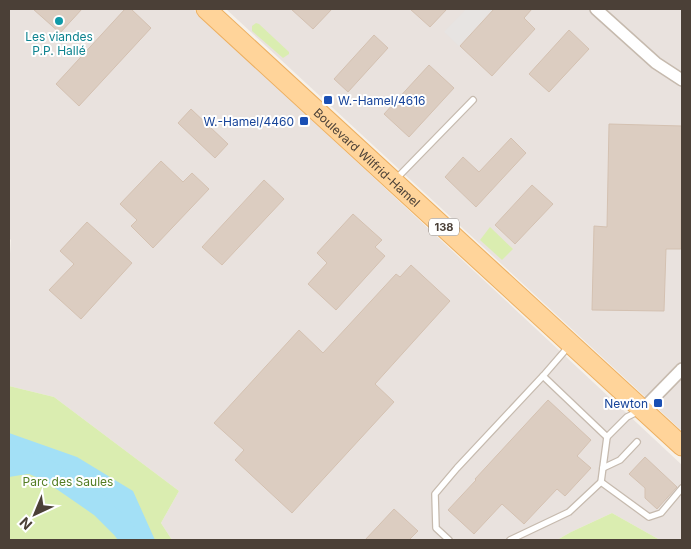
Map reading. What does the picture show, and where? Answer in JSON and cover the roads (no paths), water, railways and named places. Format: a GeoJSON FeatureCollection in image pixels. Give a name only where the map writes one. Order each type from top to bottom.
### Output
{"type":"FeatureCollection","features":[{"type":"Feature","properties":{"kind":"main road","name":"Boulevard Wilfrid-Hamel"},"geometry":{"type":"LineString","coordinates":[[206,9],[682,446]]}},
{"type":"Feature","properties":{"kind":"street"},"geometry":{"type":"LineString","coordinates":[[596,9],[656,63],[682,80]]}},
{"type":"Feature","properties":{"kind":"street"},"geometry":{"type":"LineString","coordinates":[[643,409],[682,369]]}},
{"type":"Feature","properties":{"kind":"lane"},"geometry":{"type":"LineString","coordinates":[[394,181],[473,100]]}},
{"type":"Feature","properties":{"kind":"lane"},"geometry":{"type":"LineString","coordinates":[[449,540],[436,528],[435,494],[571,344]]}},
{"type":"Feature","properties":{"kind":"lane"},"geometry":{"type":"LineString","coordinates":[[542,376],[607,437]]}},
{"type":"Feature","properties":{"kind":"lane"},"geometry":{"type":"LineString","coordinates":[[510,540],[569,512],[601,482],[607,437],[627,417],[643,409]]}},
{"type":"Feature","properties":{"kind":"lane"},"geometry":{"type":"LineString","coordinates":[[603,468],[620,460],[637,442]]}},
{"type":"Feature","properties":{"kind":"lane"},"geometry":{"type":"LineString","coordinates":[[601,482],[649,517],[661,512],[682,488]]}},
{"type":"Feature","properties":{"kind":"lane"},"geometry":{"type":"LineString","coordinates":[[438,540],[443,535]]}},
{"type":"Feature","properties":{"kind":"water"},"geometry":{"type":"Polygon","coordinates":[[[9,433],[77,457],[133,491],[155,540],[119,540],[121,523],[84,494],[34,473],[9,477],[9,433]]]}},
{"type":"Feature","properties":{"kind":"waterway"},"geometry":{"type":"LineString","coordinates":[[9,454],[49,471],[101,507],[131,540]]}},
{"type":"Feature","properties":{"kind":"place","name":"Les viandes P.P. Hallé"},"geometry":{"type":"Point","coordinates":[59,21]}},
{"type":"Feature","properties":{"kind":"place","name":"W.-Hamel/4616"},"geometry":{"type":"Point","coordinates":[328,100]}},
{"type":"Feature","properties":{"kind":"place","name":"W.-Hamel/4460"},"geometry":{"type":"Point","coordinates":[304,121]}},
{"type":"Feature","properties":{"kind":"place","name":"Newton"},"geometry":{"type":"Point","coordinates":[658,403]}},
{"type":"Feature","properties":{"kind":"park label","name":"Parc des Saules"},"geometry":{"type":"Point","coordinates":[68,481]}}]}
